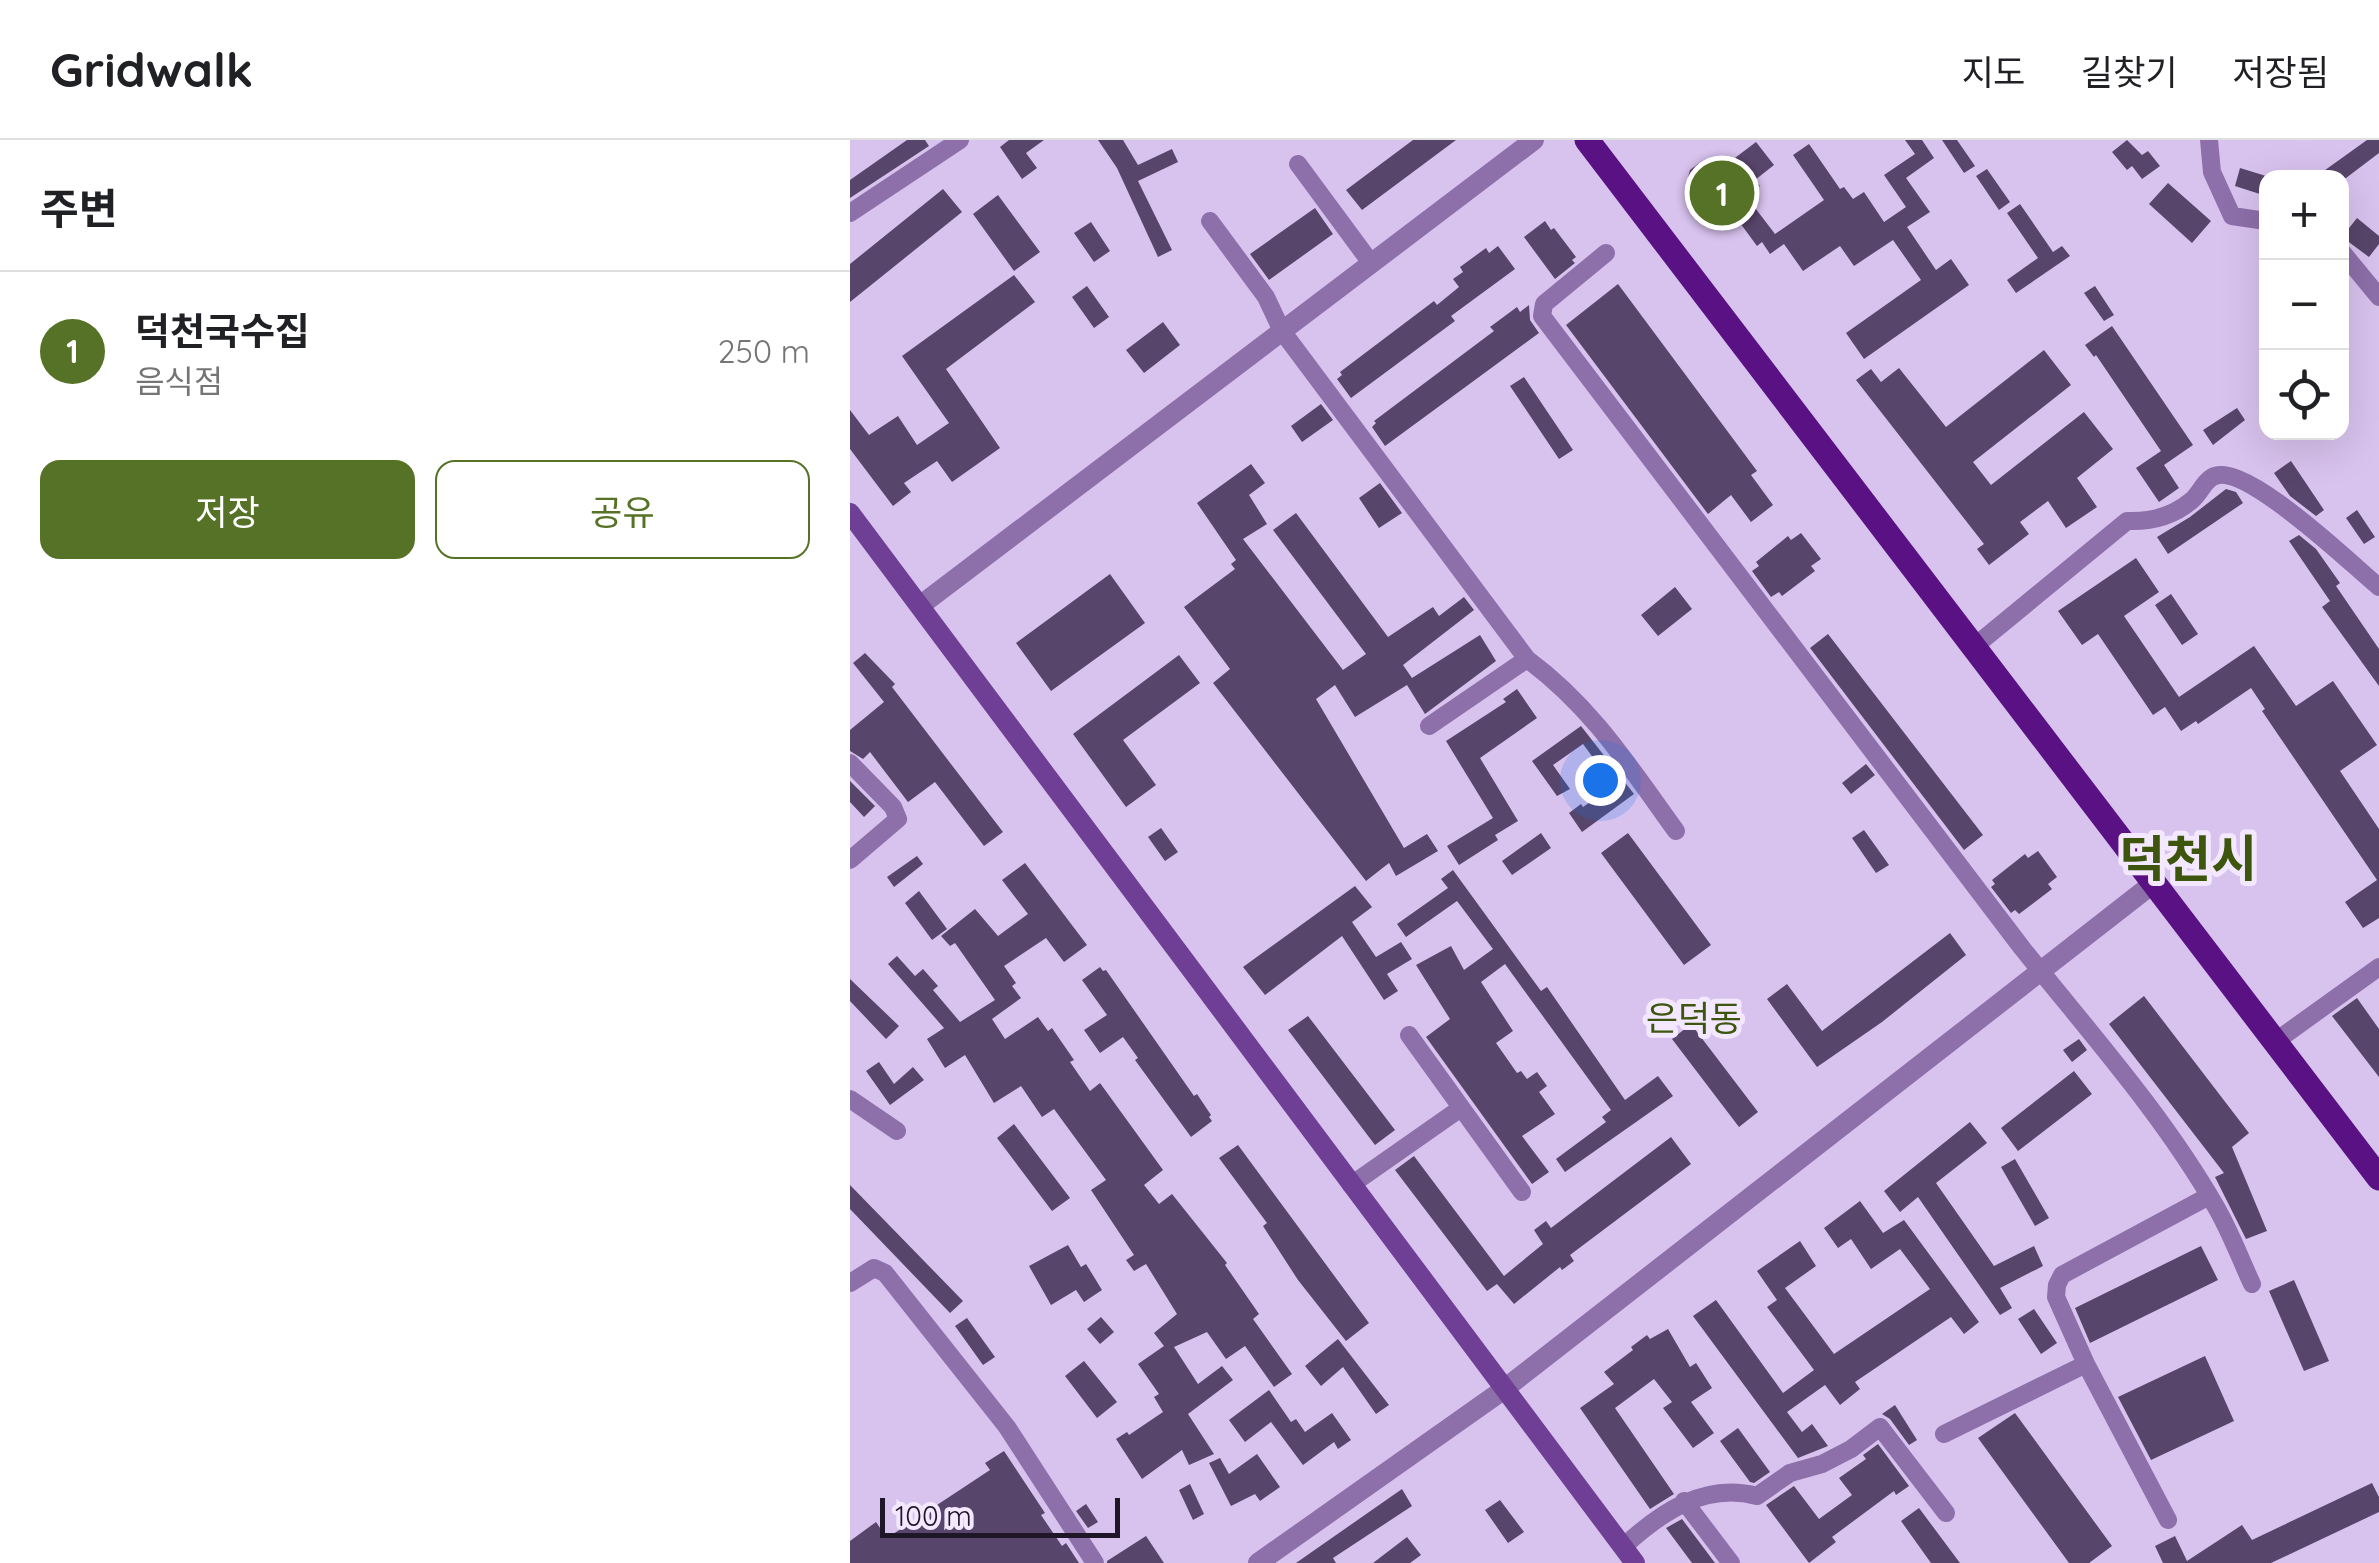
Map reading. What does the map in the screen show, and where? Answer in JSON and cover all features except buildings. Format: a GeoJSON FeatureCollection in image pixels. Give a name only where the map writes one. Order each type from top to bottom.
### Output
{"type":"FeatureCollection","features":[{"type":"Feature","properties":{"kind":"main road"},"geometry":{"type":"LineString","coordinates":[[1587,140],[2379,1178]]}},
{"type":"Feature","properties":{"kind":"main road"},"geometry":{"type":"LineString","coordinates":[[850,513],[1629,1555]]}},
{"type":"Feature","properties":{"kind":"street"},"geometry":{"type":"LineString","coordinates":[[850,213],[960,140]]}},
{"type":"Feature","properties":{"kind":"street"},"geometry":{"type":"LineString","coordinates":[[921,606],[1534,140]]}},
{"type":"Feature","properties":{"kind":"street"},"geometry":{"type":"LineString","coordinates":[[2209,140],[2212,172],[2232,216],[2259,220]]}},
{"type":"Feature","properties":{"kind":"street"},"geometry":{"type":"LineString","coordinates":[[1298,164],[1371,264]]}},
{"type":"Feature","properties":{"kind":"street"},"geometry":{"type":"LineString","coordinates":[[1210,221],[1266,298],[1282,331],[1527,658],[1592,715],[1676,831]]}},
{"type":"Feature","properties":{"kind":"street"},"geometry":{"type":"LineString","coordinates":[[1606,253],[1544,304],[1542,316],[2040,971],[2147,1105],[2209,1196],[2252,1284]]}},
{"type":"Feature","properties":{"kind":"street"},"geometry":{"type":"LineString","coordinates":[[2349,260],[2379,297]]}},
{"type":"Feature","properties":{"kind":"street"},"geometry":{"type":"LineString","coordinates":[[1975,646],[2127,521],[2154,522],[2192,501],[2212,476],[2224,474],[2244,479],[2269,494],[2379,587]]}},
{"type":"Feature","properties":{"kind":"street"},"geometry":{"type":"LineString","coordinates":[[1429,726],[1527,658]]}},
{"type":"Feature","properties":{"kind":"street"},"geometry":{"type":"LineString","coordinates":[[850,762],[893,807],[898,819],[850,860]]}},
{"type":"Feature","properties":{"kind":"street"},"geometry":{"type":"LineString","coordinates":[[1258,1563],[1503,1390],[2155,882]]}},
{"type":"Feature","properties":{"kind":"street"},"geometry":{"type":"LineString","coordinates":[[2276,1042],[2379,967]]}},
{"type":"Feature","properties":{"kind":"street"},"geometry":{"type":"LineString","coordinates":[[1409,1034],[1522,1192]]}},
{"type":"Feature","properties":{"kind":"street"},"geometry":{"type":"LineString","coordinates":[[850,1099],[897,1131]]}},
{"type":"Feature","properties":{"kind":"street"},"geometry":{"type":"LineString","coordinates":[[1351,1185],[1462,1108]]}},
{"type":"Feature","properties":{"kind":"street"},"geometry":{"type":"LineString","coordinates":[[2168,1520],[2086,1364],[2056,1298],[2057,1285],[2062,1275],[2209,1196]]}},
{"type":"Feature","properties":{"kind":"street"},"geometry":{"type":"LineString","coordinates":[[850,1283],[874,1268],[885,1272],[1008,1427],[1095,1563]]}},
{"type":"Feature","properties":{"kind":"street"},"geometry":{"type":"LineString","coordinates":[[1944,1434],[2086,1364]]}},
{"type":"Feature","properties":{"kind":"street"},"geometry":{"type":"LineString","coordinates":[[1629,1555],[1684,1501],[1740,1492],[1757,1496],[1790,1472],[1822,1464],[1851,1449],[1880,1427],[1946,1513]]}},
{"type":"Feature","properties":{"kind":"street"},"geometry":{"type":"LineString","coordinates":[[1684,1501],[1731,1563]]}},
{"type":"Feature","properties":{"kind":"place","name":"덕천국수집"},"geometry":{"type":"Point","coordinates":[1722,193]}},
{"type":"Feature","properties":{"kind":"district","name":"덕천시"},"geometry":{"type":"Point","coordinates":[2188,858]}},
{"type":"Feature","properties":{"kind":"district","name":"은덕동"},"geometry":{"type":"Point","coordinates":[1694,1018]}}]}
